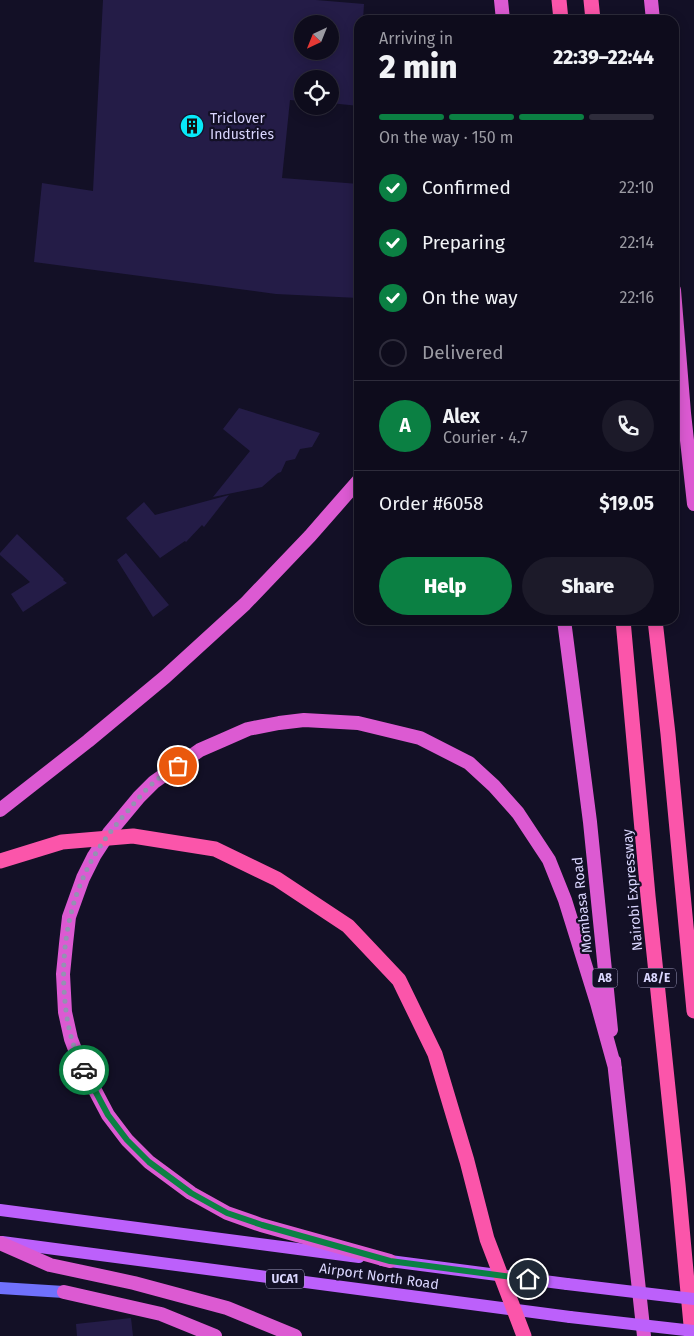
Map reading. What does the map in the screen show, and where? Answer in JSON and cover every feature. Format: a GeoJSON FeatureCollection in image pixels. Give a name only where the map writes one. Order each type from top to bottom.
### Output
{"type":"FeatureCollection","features":[{"type":"Feature","properties":{"kind":"highway"},"geometry":{"type":"LineString","coordinates":[[559,0],[560,15]]}},
{"type":"Feature","properties":{"kind":"highway"},"geometry":{"type":"LineString","coordinates":[[591,0],[592,15]]}},
{"type":"Feature","properties":{"kind":"highway"},"geometry":{"type":"LineString","coordinates":[[651,0],[652,15]]}},
{"type":"Feature","properties":{"kind":"highway"},"geometry":{"type":"LineString","coordinates":[[679,352],[694,504]]}},
{"type":"Feature","properties":{"kind":"highway"},"geometry":{"type":"LineString","coordinates":[[0,810],[88,742],[165,677],[245,604],[310,536],[354,486]]}},
{"type":"Feature","properties":{"kind":"highway","name":"Mombasa Road"},"geometry":{"type":"LineString","coordinates":[[565,625],[590,822],[644,1336]]}},
{"type":"Feature","properties":{"kind":"highway","name":"Nairobi Expressway"},"geometry":{"type":"LineString","coordinates":[[623,625],[648,896],[692,1336]]}},
{"type":"Feature","properties":{"kind":"highway","name":"A8/E"},"geometry":{"type":"LineString","coordinates":[[656,625],[669,744],[694,1011]]}},
{"type":"Feature","properties":{"kind":"highway"},"geometry":{"type":"LineString","coordinates":[[390,1261],[262,1225],[227,1213],[191,1193],[149,1162],[127,1140],[108,1115],[79,1060],[71,1039],[65,1012],[63,974],[69,917],[83,878],[94,856],[109,833],[154,782],[200,750],[248,729],[304,720],[358,723],[420,738],[469,764],[494,786],[518,813],[548,860],[565,900],[615,1068]]}},
{"type":"Feature","properties":{"kind":"highway"},"geometry":{"type":"LineString","coordinates":[[0,861],[62,842],[133,836],[215,849],[277,879],[348,926],[400,980],[435,1054],[467,1161],[487,1239],[524,1336]]}},
{"type":"Feature","properties":{"kind":"highway"},"geometry":{"type":"LineString","coordinates":[[0,1242],[50,1265],[134,1283],[227,1308],[295,1336]]}},
{"type":"Feature","properties":{"kind":"highway"},"geometry":{"type":"LineString","coordinates":[[64,1292],[161,1314],[215,1336]]}},
{"type":"Feature","properties":{"kind":"main road","name":"Airport North Road"},"geometry":{"type":"LineString","coordinates":[[0,1210],[694,1299]]}},
{"type":"Feature","properties":{"kind":"main road","name":"Airport North Road"},"geometry":{"type":"LineString","coordinates":[[0,1242],[570,1317],[694,1331]]}},
{"type":"Feature","properties":{"kind":"main road"},"geometry":{"type":"LineString","coordinates":[[0,1288],[64,1292]]}},
{"type":"Feature","properties":{"kind":"building","name":"Triclover Industries"},"geometry":{"type":"Polygon","coordinates":[[[103,0],[316,0],[364,4],[363,15],[354,15],[354,105],[339,104],[339,70],[294,70],[294,100],[290,100],[282,178],[354,184],[354,298],[276,294],[34,262],[42,183],[93,191],[103,0]]]}},
{"type":"Feature","properties":{"kind":"building"},"geometry":{"type":"Polygon","coordinates":[[[239,408],[320,433],[312,447],[300,449],[295,459],[286,461],[281,472],[262,487],[213,497],[250,451],[223,429],[239,408]]]}},
{"type":"Feature","properties":{"kind":"building"},"geometry":{"type":"Polygon","coordinates":[[[229,495],[204,527],[202,525],[186,542],[160,558],[126,518],[144,502],[155,515],[229,495]]]}},
{"type":"Feature","properties":{"kind":"building"},"geometry":{"type":"Polygon","coordinates":[[[17,534],[67,583],[23,612],[11,594],[30,582],[0,555],[17,534]]]}},
{"type":"Feature","properties":{"kind":"building"},"geometry":{"type":"Polygon","coordinates":[[[126,553],[169,605],[153,617],[117,560],[126,553]]]}},
{"type":"Feature","properties":{"kind":"building"},"geometry":{"type":"Polygon","coordinates":[[[131,1318],[133,1336],[77,1336],[76,1324],[131,1318]]]}},
{"type":"Feature","properties":{"kind":"way so far"},"geometry":{"type":"LineString","coordinates":[[84,1070],[71,1039],[65,1012],[63,974],[69,917],[83,878],[109,833],[154,782],[178,766]]}},
{"type":"Feature","properties":{"kind":"place","name":"Triclover Industries"},"geometry":{"type":"Point","coordinates":[192,126]}},
{"type":"Feature","properties":{"kind":"route"},"geometry":{"type":"LineString","coordinates":[[84,1070],[108,1115],[127,1140],[149,1162],[191,1193],[227,1213],[262,1225],[390,1261],[528,1279]]}}]}
